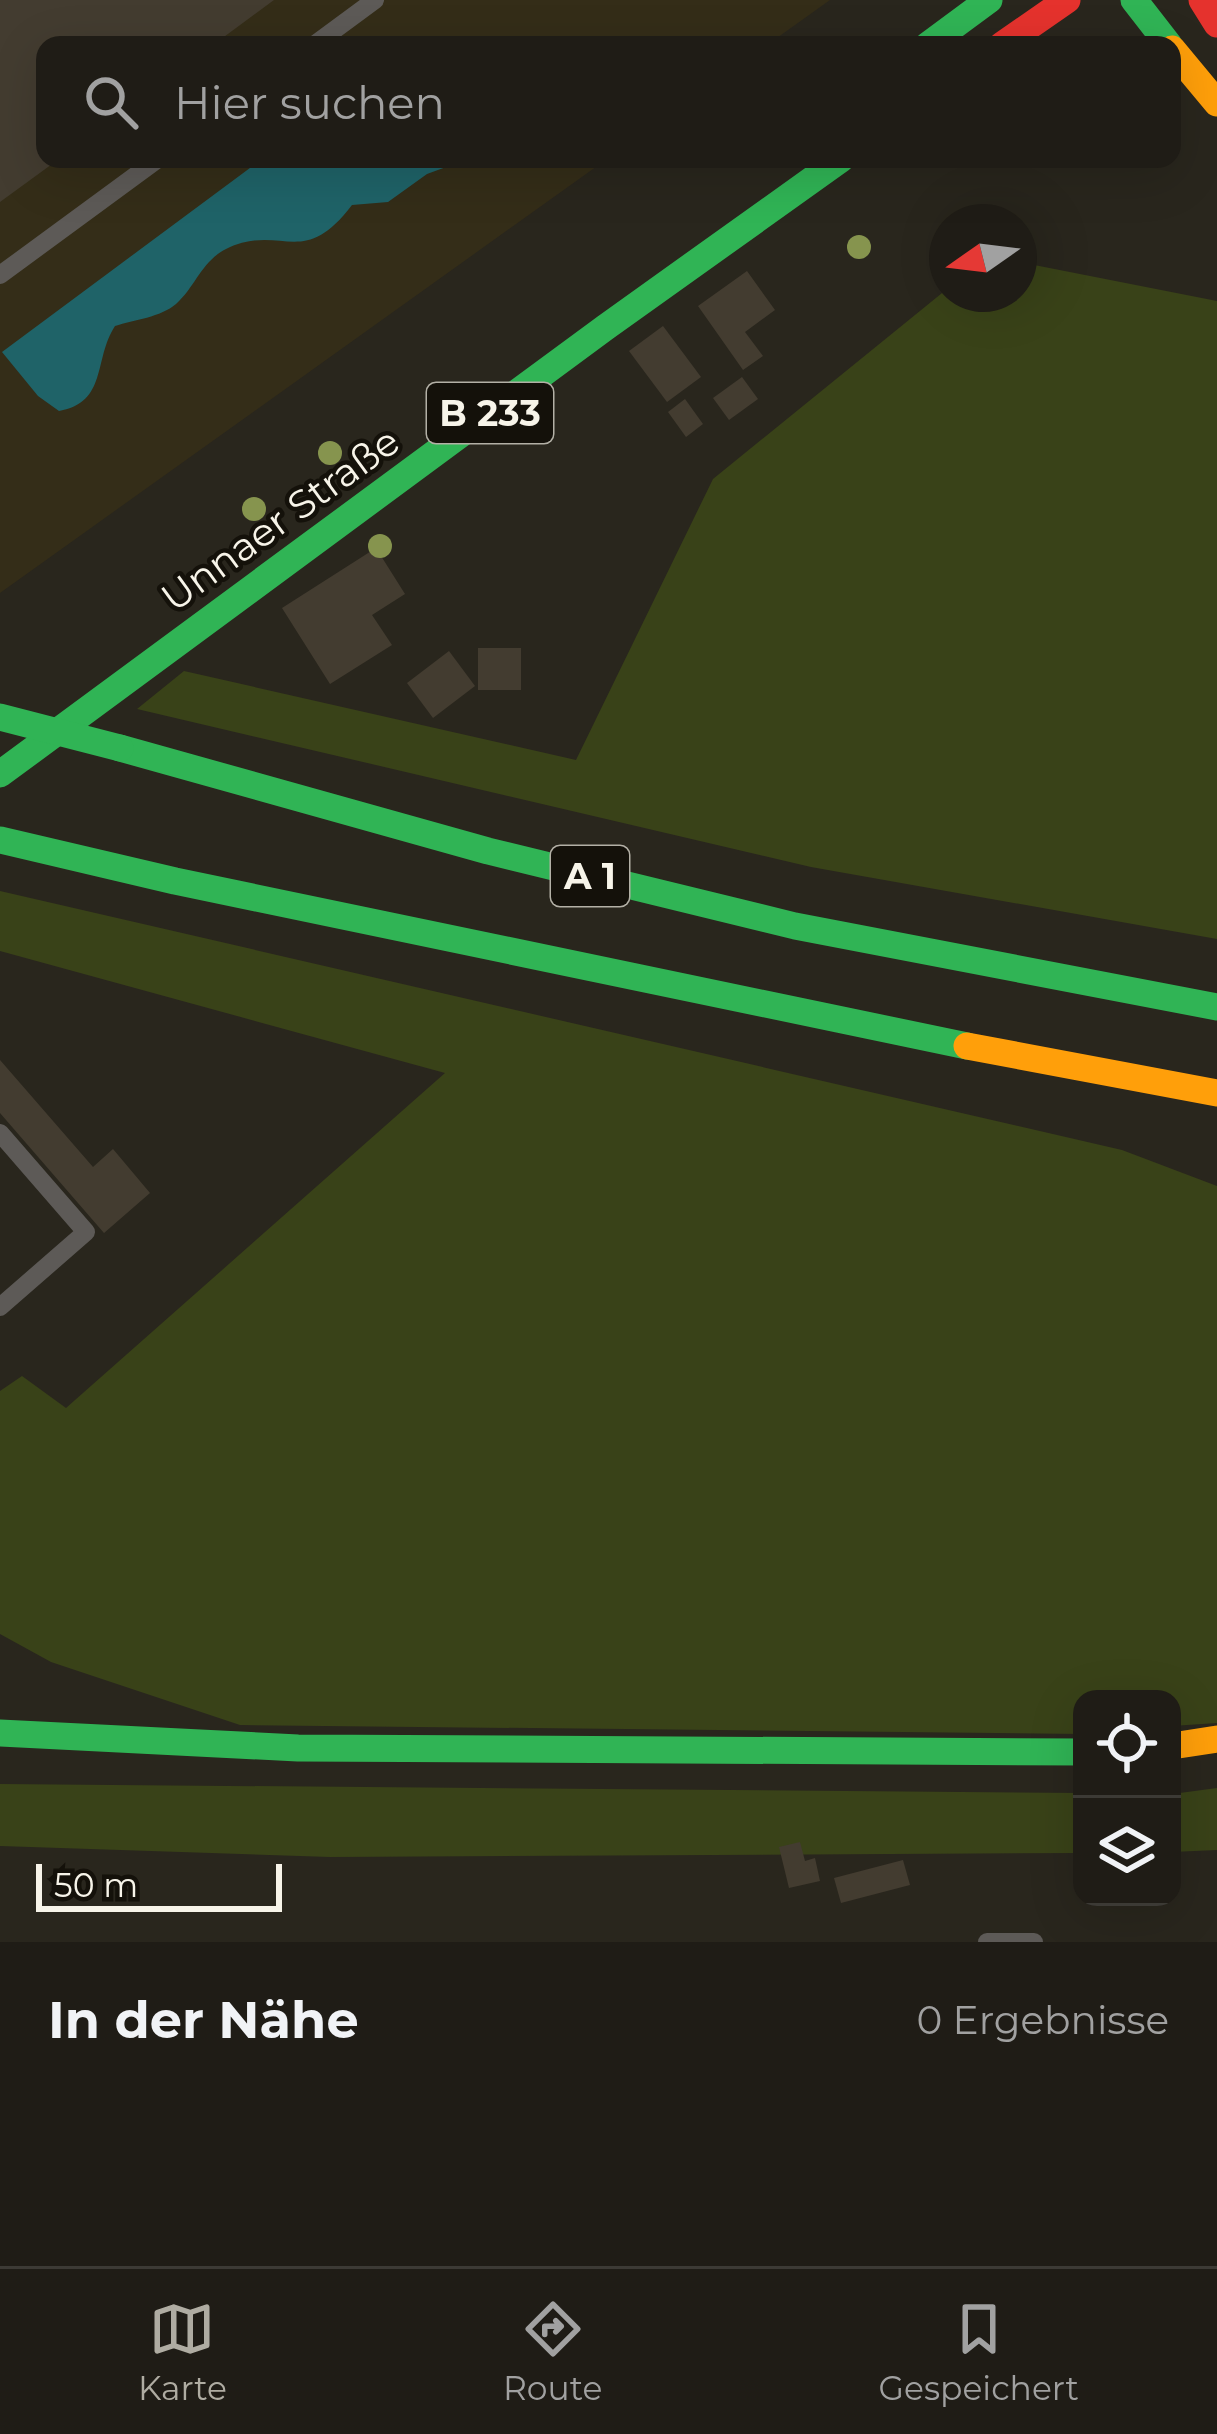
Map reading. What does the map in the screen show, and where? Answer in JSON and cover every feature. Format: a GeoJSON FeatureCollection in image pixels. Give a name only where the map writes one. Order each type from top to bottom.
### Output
{"type":"FeatureCollection","features":[{"type":"Feature","properties":{"kind":"main road"},"geometry":{"type":"LineString","coordinates":[[940,36],[989,0]]}},
{"type":"Feature","properties":{"kind":"main road"},"geometry":{"type":"LineString","coordinates":[[1015,36],[1067,0]]}},
{"type":"Feature","properties":{"kind":"main road"},"geometry":{"type":"LineString","coordinates":[[1134,0],[1162,36]]}},
{"type":"Feature","properties":{"kind":"main road"},"geometry":{"type":"LineString","coordinates":[[1202,0],[1217,24]]}},
{"type":"Feature","properties":{"kind":"main road"},"geometry":{"type":"LineString","coordinates":[[1181,60],[1217,106]]}},
{"type":"Feature","properties":{"kind":"main road"},"geometry":{"type":"LineString","coordinates":[[1181,87],[1217,106]]}},
{"type":"Feature","properties":{"kind":"main road","name":"Unnaer Straße"},"geometry":{"type":"LineString","coordinates":[[0,774],[828,168]]}},
{"type":"Feature","properties":{"kind":"main road"},"geometry":{"type":"LineString","coordinates":[[0,729],[34,704]]}},
{"type":"Feature","properties":{"kind":"main road","name":"A 1"},"geometry":{"type":"LineString","coordinates":[[0,717],[488,851],[751,916],[1217,1007]]}},
{"type":"Feature","properties":{"kind":"main road","name":"A 1"},"geometry":{"type":"LineString","coordinates":[[0,840],[112,869],[1045,1063],[1217,1093]]}},
{"type":"Feature","properties":{"kind":"main road"},"geometry":{"type":"LineString","coordinates":[[1065,980],[1217,979]]}},
{"type":"Feature","properties":{"kind":"main road"},"geometry":{"type":"LineString","coordinates":[[1045,1063],[1152,1111]]}},
{"type":"Feature","properties":{"kind":"main road"},"geometry":{"type":"LineString","coordinates":[[6,1722],[67,1750],[1073,1776]]}},
{"type":"Feature","properties":{"kind":"main road"},"geometry":{"type":"LineString","coordinates":[[1181,1745],[1217,1739]]}},
{"type":"Feature","properties":{"kind":"main road"},"geometry":{"type":"LineString","coordinates":[[67,1750],[1073,1752]]}},
{"type":"Feature","properties":{"kind":"lane"},"geometry":{"type":"LineString","coordinates":[[326,36],[375,0]]}},
{"type":"Feature","properties":{"kind":"lane"},"geometry":{"type":"LineString","coordinates":[[0,275],[146,168]]}},
{"type":"Feature","properties":{"kind":"lane"},"geometry":{"type":"LineString","coordinates":[[0,1133],[86,1232],[0,1306]]}},
{"type":"Feature","properties":{"kind":"lane"},"geometry":{"type":"LineString","coordinates":[[987,1942],[1034,1942]]}},
{"type":"Feature","properties":{"kind":"shaded area"},"geometry":{"type":"Polygon","coordinates":[[[0,0],[830,0],[780,36],[36,36],[36,168],[594,168],[0,593],[0,0]]]}},
{"type":"Feature","properties":{"kind":"green space"},"geometry":{"type":"Polygon","coordinates":[[[1037,266],[1217,301],[1217,939],[811,867],[137,709],[184,671],[576,760],[713,479],[929,304],[929,312],[1037,312],[1037,266]]]}},
{"type":"Feature","properties":{"kind":"green space"},"geometry":{"type":"Polygon","coordinates":[[[0,891],[1122,1150],[1217,1186],[1217,1723],[1181,1725],[1181,1690],[1073,1690],[1073,1734],[240,1725],[51,1662],[0,1634],[0,1391],[22,1376],[66,1408],[445,1073],[0,951],[0,891]]]}},
{"type":"Feature","properties":{"kind":"green space"},"geometry":{"type":"Polygon","coordinates":[[[0,1784],[1073,1793],[1073,1853],[330,1857],[0,1846],[0,1784]]]}},
{"type":"Feature","properties":{"kind":"green space"},"geometry":{"type":"Polygon","coordinates":[[[1217,1788],[1217,1850],[1181,1852],[1181,1793],[1217,1788]]]}},
{"type":"Feature","properties":{"kind":"water"},"geometry":{"type":"Polygon","coordinates":[[[250,168],[443,168],[388,202],[352,205],[319,236],[305,241],[245,242],[226,249],[170,308],[115,326],[92,389],[75,406],[59,411],[38,396],[2,352],[250,168]]]}},
{"type":"Feature","properties":{"kind":"building"},"geometry":{"type":"Polygon","coordinates":[[[0,0],[274,0],[225,36],[36,36],[36,168],[47,168],[0,202],[0,0]]]}},
{"type":"Feature","properties":{"kind":"building"},"geometry":{"type":"Polygon","coordinates":[[[747,271],[775,310],[745,332],[763,356],[743,370],[698,306],[747,271]]]}},
{"type":"Feature","properties":{"kind":"building"},"geometry":{"type":"Polygon","coordinates":[[[663,326],[701,377],[667,402],[629,351],[663,326]]]}},
{"type":"Feature","properties":{"kind":"building"},"geometry":{"type":"Polygon","coordinates":[[[742,377],[758,399],[729,420],[713,398],[742,377]]]}},
{"type":"Feature","properties":{"kind":"building"},"geometry":{"type":"Polygon","coordinates":[[[685,399],[703,424],[686,437],[668,412],[685,399]]]}},
{"type":"Feature","properties":{"kind":"building"},"geometry":{"type":"Polygon","coordinates":[[[376,548],[405,594],[372,615],[392,645],[330,684],[282,608],[376,548]]]}},
{"type":"Feature","properties":{"kind":"building"},"geometry":{"type":"Polygon","coordinates":[[[478,648],[521,648],[521,690],[478,690],[478,648]]]}},
{"type":"Feature","properties":{"kind":"building"},"geometry":{"type":"Polygon","coordinates":[[[449,651],[475,686],[433,718],[407,683],[449,651]]]}},
{"type":"Feature","properties":{"kind":"building"},"geometry":{"type":"Polygon","coordinates":[[[0,1060],[93,1167],[113,1149],[150,1193],[104,1233],[0,1113],[0,1060]]]}},
{"type":"Feature","properties":{"kind":"building"},"geometry":{"type":"Polygon","coordinates":[[[800,1842],[805,1861],[815,1858],[820,1881],[789,1888],[779,1847],[800,1842]]]}},
{"type":"Feature","properties":{"kind":"building"},"geometry":{"type":"Polygon","coordinates":[[[903,1860],[910,1885],[841,1903],[834,1878],[903,1860]]]}},
{"type":"Feature","properties":{"kind":"traffic: fast"},"geometry":{"type":"LineString","coordinates":[[940,36],[989,0]]}},
{"type":"Feature","properties":{"kind":"traffic: fast"},"geometry":{"type":"LineString","coordinates":[[1134,0],[1162,36]]}},
{"type":"Feature","properties":{"kind":"traffic: fast"},"geometry":{"type":"LineString","coordinates":[[0,774],[828,168]]}},
{"type":"Feature","properties":{"kind":"traffic: fast"},"geometry":{"type":"LineString","coordinates":[[0,717],[120,748]]}},
{"type":"Feature","properties":{"kind":"traffic: fast"},"geometry":{"type":"LineString","coordinates":[[120,748],[488,851],[795,926],[1217,1007]]}},
{"type":"Feature","properties":{"kind":"traffic: fast"},"geometry":{"type":"LineString","coordinates":[[0,840],[175,881],[967,1046]]}},
{"type":"Feature","properties":{"kind":"traffic: fast"},"geometry":{"type":"LineString","coordinates":[[0,1733],[298,1748],[1073,1752]]}},
{"type":"Feature","properties":{"kind":"traffic: slow"},"geometry":{"type":"LineString","coordinates":[[1181,60],[1217,103]]}},
{"type":"Feature","properties":{"kind":"traffic: slow"},"geometry":{"type":"LineString","coordinates":[[967,1046],[1217,1093]]}},
{"type":"Feature","properties":{"kind":"traffic: slow"},"geometry":{"type":"LineString","coordinates":[[1181,1745],[1217,1739]]}},
{"type":"Feature","properties":{"kind":"traffic: jam"},"geometry":{"type":"LineString","coordinates":[[1015,36],[1067,0]]}},
{"type":"Feature","properties":{"kind":"traffic: jam"},"geometry":{"type":"LineString","coordinates":[[1202,0],[1217,24]]}}]}
